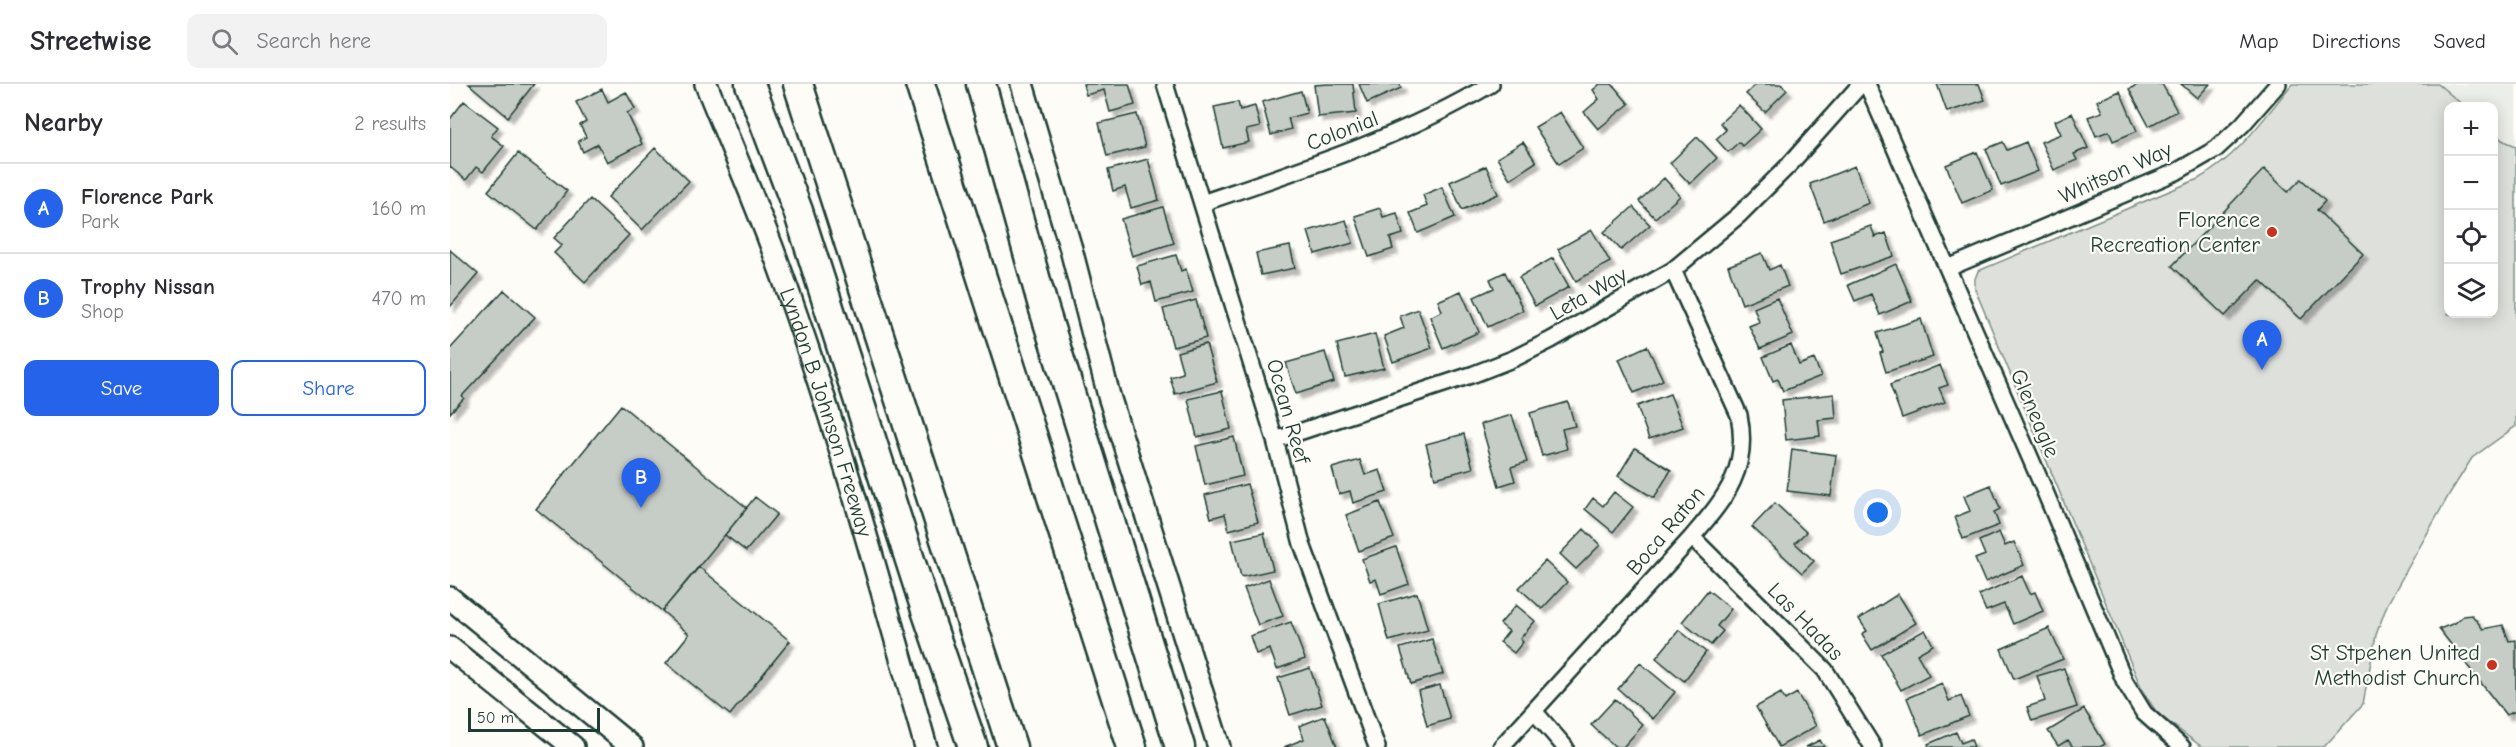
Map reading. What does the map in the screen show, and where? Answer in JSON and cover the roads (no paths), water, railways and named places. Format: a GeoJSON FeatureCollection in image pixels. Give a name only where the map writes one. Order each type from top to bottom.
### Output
{"type":"FeatureCollection","features":[{"type":"Feature","properties":{"kind":"highway"},"geometry":{"type":"LineString","coordinates":[[750,84],[798,211],[926,610],[973,747]]}},
{"type":"Feature","properties":{"kind":"highway"},"geometry":{"type":"LineString","coordinates":[[798,84],[1012,747]]}},
{"type":"Feature","properties":{"kind":"highway"},"geometry":{"type":"LineString","coordinates":[[981,84],[1043,306],[1180,747]]}},
{"type":"Feature","properties":{"kind":"highway"},"geometry":{"type":"LineString","coordinates":[[924,92],[1132,747]]}},
{"type":"Feature","properties":{"kind":"main road","name":"Lyndon B Johnson Freeway"},"geometry":{"type":"LineString","coordinates":[[706,84],[780,268],[815,369],[859,509],[926,747]]}},
{"type":"Feature","properties":{"kind":"main road"},"geometry":{"type":"LineString","coordinates":[[1022,84],[1071,249],[1109,396],[1219,747]]}},
{"type":"Feature","properties":{"kind":"main road"},"geometry":{"type":"LineString","coordinates":[[453,606],[632,747]]}},
{"type":"Feature","properties":{"kind":"main road"},"geometry":{"type":"LineString","coordinates":[[450,648],[573,747]]}},
{"type":"Feature","properties":{"kind":"street","name":"Ocean Reef"},"geometry":{"type":"LineString","coordinates":[[1165,84],[1275,440],[1302,544],[1377,747]]}},
{"type":"Feature","properties":{"kind":"street","name":"Colonial"},"geometry":{"type":"LineString","coordinates":[[1202,203],[1345,154],[1412,126],[1462,102],[1491,84]]}},
{"type":"Feature","properties":{"kind":"street","name":"Leta Way"},"geometry":{"type":"LineString","coordinates":[[1275,440],[1474,374],[1515,358],[1673,270],[1739,215],[1789,165],[1861,84]]}},
{"type":"Feature","properties":{"kind":"street","name":"Gleneagle"},"geometry":{"type":"LineString","coordinates":[[1867,84],[2125,682],[2144,712],[2182,747]]}},
{"type":"Feature","properties":{"kind":"street","name":"Whitson Way"},"geometry":{"type":"LineString","coordinates":[[1948,268],[2176,172],[2216,149],[2242,125],[2278,84]]}},
{"type":"Feature","properties":{"kind":"street","name":"Boca Raton"},"geometry":{"type":"LineString","coordinates":[[1501,747],[1692,537],[1720,504],[1740,467],[1742,431],[1731,395],[1673,270]]}},
{"type":"Feature","properties":{"kind":"street","name":"Las Hadas"},"geometry":{"type":"LineString","coordinates":[[1692,537],[1825,670],[1873,747]]}},
{"type":"Feature","properties":{"kind":"street"},"geometry":{"type":"LineString","coordinates":[[1534,711],[1564,747]]}},
{"type":"Feature","properties":{"kind":"place","name":"Florence Recreation Center"},"geometry":{"type":"Point","coordinates":[2272,232]}},
{"type":"Feature","properties":{"kind":"place","name":"Florence Park"},"geometry":{"type":"Point","coordinates":[2262,370]}},
{"type":"Feature","properties":{"kind":"place","name":"Trophy Nissan"},"geometry":{"type":"Point","coordinates":[641,508]}},
{"type":"Feature","properties":{"kind":"place","name":"St Stpehen United Methodist Church"},"geometry":{"type":"Point","coordinates":[2492,665]}}]}
